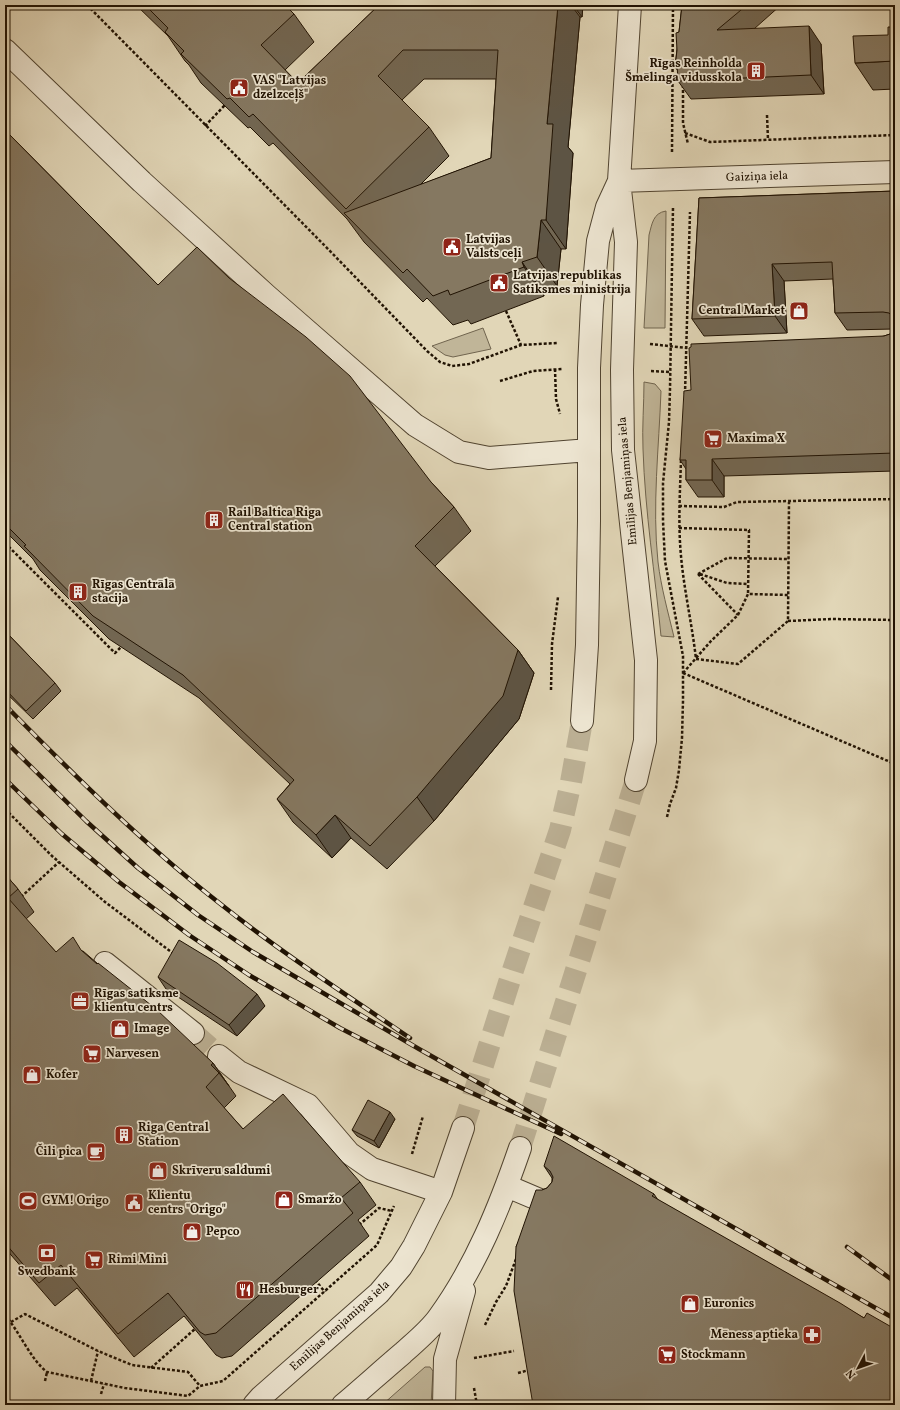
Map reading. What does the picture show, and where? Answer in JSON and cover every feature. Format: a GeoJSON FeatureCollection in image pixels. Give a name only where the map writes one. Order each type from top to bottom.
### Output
{"type":"FeatureCollection","features":[{"type":"Feature","properties":{"kind":"street","name":"Emīlijas Benjamiņas iela"},"geometry":{"type":"LineString","coordinates":[[630,5],[619,181],[626,242],[622,363],[623,450],[646,660],[645,741],[636,780]]}},
{"type":"Feature","properties":{"kind":"street"},"geometry":{"type":"LineString","coordinates":[[5,50],[142,182],[266,295],[414,425],[459,452],[489,458],[589,450]]}},
{"type":"Feature","properties":{"kind":"street","name":"Gaiziņa iela"},"geometry":{"type":"LineString","coordinates":[[619,181],[895,172]]}},
{"type":"Feature","properties":{"kind":"street","name":"Emīlijas Benjamiņas iela"},"geometry":{"type":"LineString","coordinates":[[582,721],[588,645],[589,368],[598,241],[607,207],[619,181]]}},
{"type":"Feature","properties":{"kind":"street"},"geometry":{"type":"LineString","coordinates":[[105,963],[194,1033]]}},
{"type":"Feature","properties":{"kind":"street"},"geometry":{"type":"LineString","coordinates":[[219,1056],[239,1072],[308,1105],[349,1153],[372,1169],[441,1192]]}},
{"type":"Feature","properties":{"kind":"street","name":"Emīlijas Benjamiņas iela"},"geometry":{"type":"LineString","coordinates":[[254,1405],[261,1397],[379,1293],[401,1267],[414,1246],[441,1192],[463,1128]]}},
{"type":"Feature","properties":{"kind":"street"},"geometry":{"type":"LineString","coordinates":[[344,1405],[416,1341],[439,1318],[469,1269],[507,1186],[520,1148]]}},
{"type":"Feature","properties":{"kind":"street"},"geometry":{"type":"LineString","coordinates":[[507,1186],[562,1209]]}},
{"type":"Feature","properties":{"kind":"street"},"geometry":{"type":"LineString","coordinates":[[444,1405],[445,1359],[469,1269]]}},
{"type":"Feature","properties":{"kind":"path"},"geometry":{"type":"LineString","coordinates":[[87,5],[427,351],[440,362],[452,366],[469,364],[521,345],[557,343]]}},
{"type":"Feature","properties":{"kind":"path"},"geometry":{"type":"LineString","coordinates":[[667,818],[676,788],[679,770],[682,738],[683,673],[683,656],[666,561],[663,521],[663,483],[669,415],[673,5]]}},
{"type":"Feature","properties":{"kind":"path"},"geometry":{"type":"LineString","coordinates":[[683,84],[683,123],[688,144]]}},
{"type":"Feature","properties":{"kind":"path"},"geometry":{"type":"LineString","coordinates":[[205,126],[225,105]]}},
{"type":"Feature","properties":{"kind":"path"},"geometry":{"type":"LineString","coordinates":[[767,115],[768,140]]}},
{"type":"Feature","properties":{"kind":"path"},"geometry":{"type":"LineString","coordinates":[[685,133],[710,142],[895,135]]}},
{"type":"Feature","properties":{"kind":"path"},"geometry":{"type":"LineString","coordinates":[[684,400],[690,212]]}},
{"type":"Feature","properties":{"kind":"path"},"geometry":{"type":"LineString","coordinates":[[506,311],[521,345]]}},
{"type":"Feature","properties":{"kind":"path"},"geometry":{"type":"LineString","coordinates":[[647,344],[694,348]]}},
{"type":"Feature","properties":{"kind":"path"},"geometry":{"type":"LineString","coordinates":[[682,453],[679,528],[684,586],[691,620],[696,659]]}},
{"type":"Feature","properties":{"kind":"path"},"geometry":{"type":"LineString","coordinates":[[679,506],[724,507],[737,502],[895,499]]}},
{"type":"Feature","properties":{"kind":"path"},"geometry":{"type":"LineString","coordinates":[[788,621],[789,502]]}},
{"type":"Feature","properties":{"kind":"path"},"geometry":{"type":"LineString","coordinates":[[679,528],[749,530],[748,594],[738,615],[711,641],[683,673]]}},
{"type":"Feature","properties":{"kind":"path"},"geometry":{"type":"LineString","coordinates":[[5,543],[115,652],[127,640]]}},
{"type":"Feature","properties":{"kind":"path"},"geometry":{"type":"LineString","coordinates":[[698,574],[727,558],[789,559]]}},
{"type":"Feature","properties":{"kind":"path"},"geometry":{"type":"LineString","coordinates":[[698,574],[727,583],[748,584]]}},
{"type":"Feature","properties":{"kind":"path"},"geometry":{"type":"LineString","coordinates":[[698,574],[738,615]]}},
{"type":"Feature","properties":{"kind":"path"},"geometry":{"type":"LineString","coordinates":[[748,594],[789,595]]}},
{"type":"Feature","properties":{"kind":"path"},"geometry":{"type":"LineString","coordinates":[[696,659],[738,664],[788,621],[831,619],[895,620]]}},
{"type":"Feature","properties":{"kind":"path"},"geometry":{"type":"LineString","coordinates":[[683,673],[895,764]]}},
{"type":"Feature","properties":{"kind":"path"},"geometry":{"type":"LineString","coordinates":[[5,809],[60,862],[105,902],[176,956]]}},
{"type":"Feature","properties":{"kind":"path"},"geometry":{"type":"LineString","coordinates":[[21,897],[60,862]]}},
{"type":"Feature","properties":{"kind":"path"},"geometry":{"type":"LineString","coordinates":[[5,1315],[40,1367],[46,1372],[104,1384],[188,1396],[200,1386],[223,1381],[377,1245],[404,1180],[423,1116]]}},
{"type":"Feature","properties":{"kind":"path"},"geometry":{"type":"LineString","coordinates":[[355,1229],[379,1208],[392,1211]]}},
{"type":"Feature","properties":{"kind":"path"},"geometry":{"type":"LineString","coordinates":[[496,1302],[506,1286],[517,1258]]}},
{"type":"Feature","properties":{"kind":"path"},"geometry":{"type":"LineString","coordinates":[[313,1279],[325,1292]]}},
{"type":"Feature","properties":{"kind":"path"},"geometry":{"type":"LineString","coordinates":[[11,1322],[26,1314],[98,1351],[132,1365],[188,1372],[200,1386]]}},
{"type":"Feature","properties":{"kind":"path"},"geometry":{"type":"LineString","coordinates":[[151,1368],[198,1327]]}},
{"type":"Feature","properties":{"kind":"path"},"geometry":{"type":"LineString","coordinates":[[91,1381],[98,1351]]}},
{"type":"Feature","properties":{"kind":"path"},"geometry":{"type":"LineString","coordinates":[[474,1358],[514,1351]]}},
{"type":"Feature","properties":{"kind":"path"},"geometry":{"type":"LineString","coordinates":[[518,1373],[530,1370]]}},
{"type":"Feature","properties":{"kind":"path"},"geometry":{"type":"LineString","coordinates":[[45,1381],[46,1372]]}},
{"type":"Feature","properties":{"kind":"path"},"geometry":{"type":"LineString","coordinates":[[101,1394],[104,1384]]}},
{"type":"Feature","properties":{"kind":"path"},"geometry":{"type":"LineString","coordinates":[[475,1395],[477,1405]]}},
{"type":"Feature","properties":{"kind":"shaded area"},"geometry":{"type":"Polygon","coordinates":[[[666,211],[665,328],[644,328],[649,235],[652,223],[658,214],[666,211]]]}},
{"type":"Feature","properties":{"kind":"shaded area"},"geometry":{"type":"Polygon","coordinates":[[[483,328],[491,349],[453,357],[445,355],[432,346],[483,328]]]}},
{"type":"Feature","properties":{"kind":"shaded area"},"geometry":{"type":"Polygon","coordinates":[[[644,382],[655,384],[661,391],[656,476],[656,541],[661,581],[674,637],[661,636],[644,473],[644,382]]]}},
{"type":"Feature","properties":{"kind":"shaded area"},"geometry":{"type":"Polygon","coordinates":[[[425,1367],[430,1367],[433,1371],[431,1405],[382,1405],[425,1367]]]}},
{"type":"Feature","properties":{"kind":"pier"},"geometry":{"type":"Polygon","coordinates":[[[895,1179],[895,1283],[863,1335],[821,1303],[895,1179]]]}},
{"type":"Feature","properties":{"kind":"building"},"geometry":{"type":"Polygon","coordinates":[[[145,5],[285,5],[294,14],[261,45],[298,83],[379,5],[558,5],[547,124],[553,124],[546,220],[541,220],[537,257],[522,262],[524,267],[450,295],[448,290],[433,296],[407,269],[403,273],[344,213],[491,158],[498,50],[403,50],[378,76],[429,127],[346,209],[253,114],[249,117],[230,98],[227,99],[181,54],[184,51],[165,32],[168,28],[145,5]]]}},
{"type":"Feature","properties":{"kind":"building","name":"Rīgas Reinholda Šmēlinga vidusskola"},"geometry":{"type":"Polygon","coordinates":[[[682,5],[747,5],[717,30],[809,26],[811,75],[678,81],[677,65],[675,67],[677,50],[676,33],[679,32],[682,5]]]}},
{"type":"Feature","properties":{"kind":"building"},"geometry":{"type":"Polygon","coordinates":[[[888,27],[895,27],[895,61],[855,63],[853,36],[888,35],[888,27]]]}},
{"type":"Feature","properties":{"kind":"building"},"geometry":{"type":"Polygon","coordinates":[[[5,130],[158,285],[197,247],[229,278],[306,337],[350,376],[431,482],[454,507],[415,546],[518,650],[503,696],[417,797],[370,846],[335,815],[316,835],[277,799],[294,780],[183,675],[93,616],[24,546],[26,545],[5,524],[5,130]]]}},
{"type":"Feature","properties":{"kind":"building"},"geometry":{"type":"Polygon","coordinates":[[[895,191],[895,322],[889,313],[883,312],[835,313],[832,262],[772,264],[775,316],[692,319],[699,198],[895,191]]]}},
{"type":"Feature","properties":{"kind":"building"},"geometry":{"type":"Polygon","coordinates":[[[895,326],[895,453],[712,459],[712,480],[686,480],[686,460],[680,460],[684,391],[691,390],[689,348],[691,347],[691,344],[884,336],[890,334],[894,330],[895,326]]]}},
{"type":"Feature","properties":{"kind":"building"},"geometry":{"type":"Polygon","coordinates":[[[5,631],[55,683],[26,711],[5,689],[5,631]]]}},
{"type":"Feature","properties":{"kind":"building","name":"Riga Central Station"},"geometry":{"type":"Polygon","coordinates":[[[5,874],[18,889],[8,898],[56,952],[73,937],[81,950],[156,1009],[213,1063],[211,1065],[219,1073],[206,1087],[243,1129],[283,1094],[360,1182],[341,1198],[353,1213],[216,1333],[205,1335],[200,1332],[168,1293],[118,1334],[61,1265],[39,1283],[5,1243],[5,874]]]}},
{"type":"Feature","properties":{"kind":"building"},"geometry":{"type":"Polygon","coordinates":[[[179,940],[217,963],[257,994],[229,1025],[158,977],[179,940]]]}},
{"type":"Feature","properties":{"kind":"building"},"geometry":{"type":"Polygon","coordinates":[[[368,1100],[390,1112],[374,1141],[352,1130],[368,1100]]]}},
{"type":"Feature","properties":{"kind":"building"},"geometry":{"type":"Polygon","coordinates":[[[554,1136],[654,1194],[652,1196],[864,1318],[867,1313],[895,1329],[895,1405],[533,1405],[514,1291],[516,1247],[536,1190],[547,1188],[552,1182],[553,1177],[550,1171],[544,1166],[554,1136]]]}},
{"type":"Feature","properties":{"kind":"tunnel"},"geometry":{"type":"LineString","coordinates":[[463,1128],[513,970],[560,830],[571,782],[582,721]]}},
{"type":"Feature","properties":{"kind":"tunnel"},"geometry":{"type":"LineString","coordinates":[[520,1148],[636,780]]}},
{"type":"Feature","properties":{"kind":"tunnel"},"geometry":{"type":"LineString","coordinates":[[193,1033],[219,1056]]}},
{"type":"Feature","properties":{"kind":"railway"},"geometry":{"type":"LineString","coordinates":[[5,705],[108,807],[162,856],[241,920],[288,955],[410,1038]]}},
{"type":"Feature","properties":{"kind":"railway"},"geometry":{"type":"LineString","coordinates":[[5,741],[86,821],[138,868],[198,915],[253,952],[419,1049],[895,1319]]}},
{"type":"Feature","properties":{"kind":"railway"},"geometry":{"type":"LineString","coordinates":[[5,779],[62,834],[119,882],[189,935],[249,975],[340,1028],[414,1066],[561,1134]]}},
{"type":"Feature","properties":{"kind":"railway"},"geometry":{"type":"LineString","coordinates":[[847,1247],[895,1282]]}},
{"type":"Feature","properties":{"kind":"place","name":"Rīgas Reinholda Šmēlinga vidusskola"},"geometry":{"type":"Point","coordinates":[756,71]}},
{"type":"Feature","properties":{"kind":"place","name":"VAS \"Latvijas dzelzceļš\""},"geometry":{"type":"Point","coordinates":[239,88]}},
{"type":"Feature","properties":{"kind":"place","name":"Latvijas Valsts ceļi"},"geometry":{"type":"Point","coordinates":[452,247]}},
{"type":"Feature","properties":{"kind":"place","name":"Latvijas republikas Satiksmes ministrija"},"geometry":{"type":"Point","coordinates":[499,283]}},
{"type":"Feature","properties":{"kind":"place","name":"Central Market"},"geometry":{"type":"Point","coordinates":[799,311]}},
{"type":"Feature","properties":{"kind":"place","name":"Maxima X"},"geometry":{"type":"Point","coordinates":[713,439]}},
{"type":"Feature","properties":{"kind":"place","name":"Rail Baltica Riga Central station"},"geometry":{"type":"Point","coordinates":[214,520]}},
{"type":"Feature","properties":{"kind":"place","name":"Rīgas Centrālā stacija"},"geometry":{"type":"Point","coordinates":[78,592]}},
{"type":"Feature","properties":{"kind":"place","name":"Rīgas satiksme klientu centrs"},"geometry":{"type":"Point","coordinates":[80,1001]}},
{"type":"Feature","properties":{"kind":"place","name":"Image"},"geometry":{"type":"Point","coordinates":[120,1029]}},
{"type":"Feature","properties":{"kind":"place","name":"Narvesen"},"geometry":{"type":"Point","coordinates":[92,1054]}},
{"type":"Feature","properties":{"kind":"place","name":"Kofer"},"geometry":{"type":"Point","coordinates":[32,1075]}},
{"type":"Feature","properties":{"kind":"place","name":"Riga Central Station"},"geometry":{"type":"Point","coordinates":[124,1135]}},
{"type":"Feature","properties":{"kind":"place","name":"Čili pica"},"geometry":{"type":"Point","coordinates":[96,1152]}},
{"type":"Feature","properties":{"kind":"place","name":"Skrīveru saldumi"},"geometry":{"type":"Point","coordinates":[158,1171]}},
{"type":"Feature","properties":{"kind":"place","name":"Smaržo"},"geometry":{"type":"Point","coordinates":[284,1200]}},
{"type":"Feature","properties":{"kind":"place","name":"GYM! Origo"},"geometry":{"type":"Point","coordinates":[28,1201]}},
{"type":"Feature","properties":{"kind":"place","name":"Klientu centrs \"Origo\""},"geometry":{"type":"Point","coordinates":[134,1203]}},
{"type":"Feature","properties":{"kind":"place","name":"Pepco"},"geometry":{"type":"Point","coordinates":[192,1232]}},
{"type":"Feature","properties":{"kind":"place","name":"Swedbank"},"geometry":{"type":"Point","coordinates":[47,1253]}},
{"type":"Feature","properties":{"kind":"place","name":"Rimi Mini"},"geometry":{"type":"Point","coordinates":[94,1260]}},
{"type":"Feature","properties":{"kind":"place","name":"Hesburger"},"geometry":{"type":"Point","coordinates":[245,1290]}},
{"type":"Feature","properties":{"kind":"place","name":"Euronics"},"geometry":{"type":"Point","coordinates":[690,1304]}},
{"type":"Feature","properties":{"kind":"place","name":"Mēness aptieka"},"geometry":{"type":"Point","coordinates":[812,1335]}},
{"type":"Feature","properties":{"kind":"place","name":"Stockmann"},"geometry":{"type":"Point","coordinates":[667,1355]}}]}
